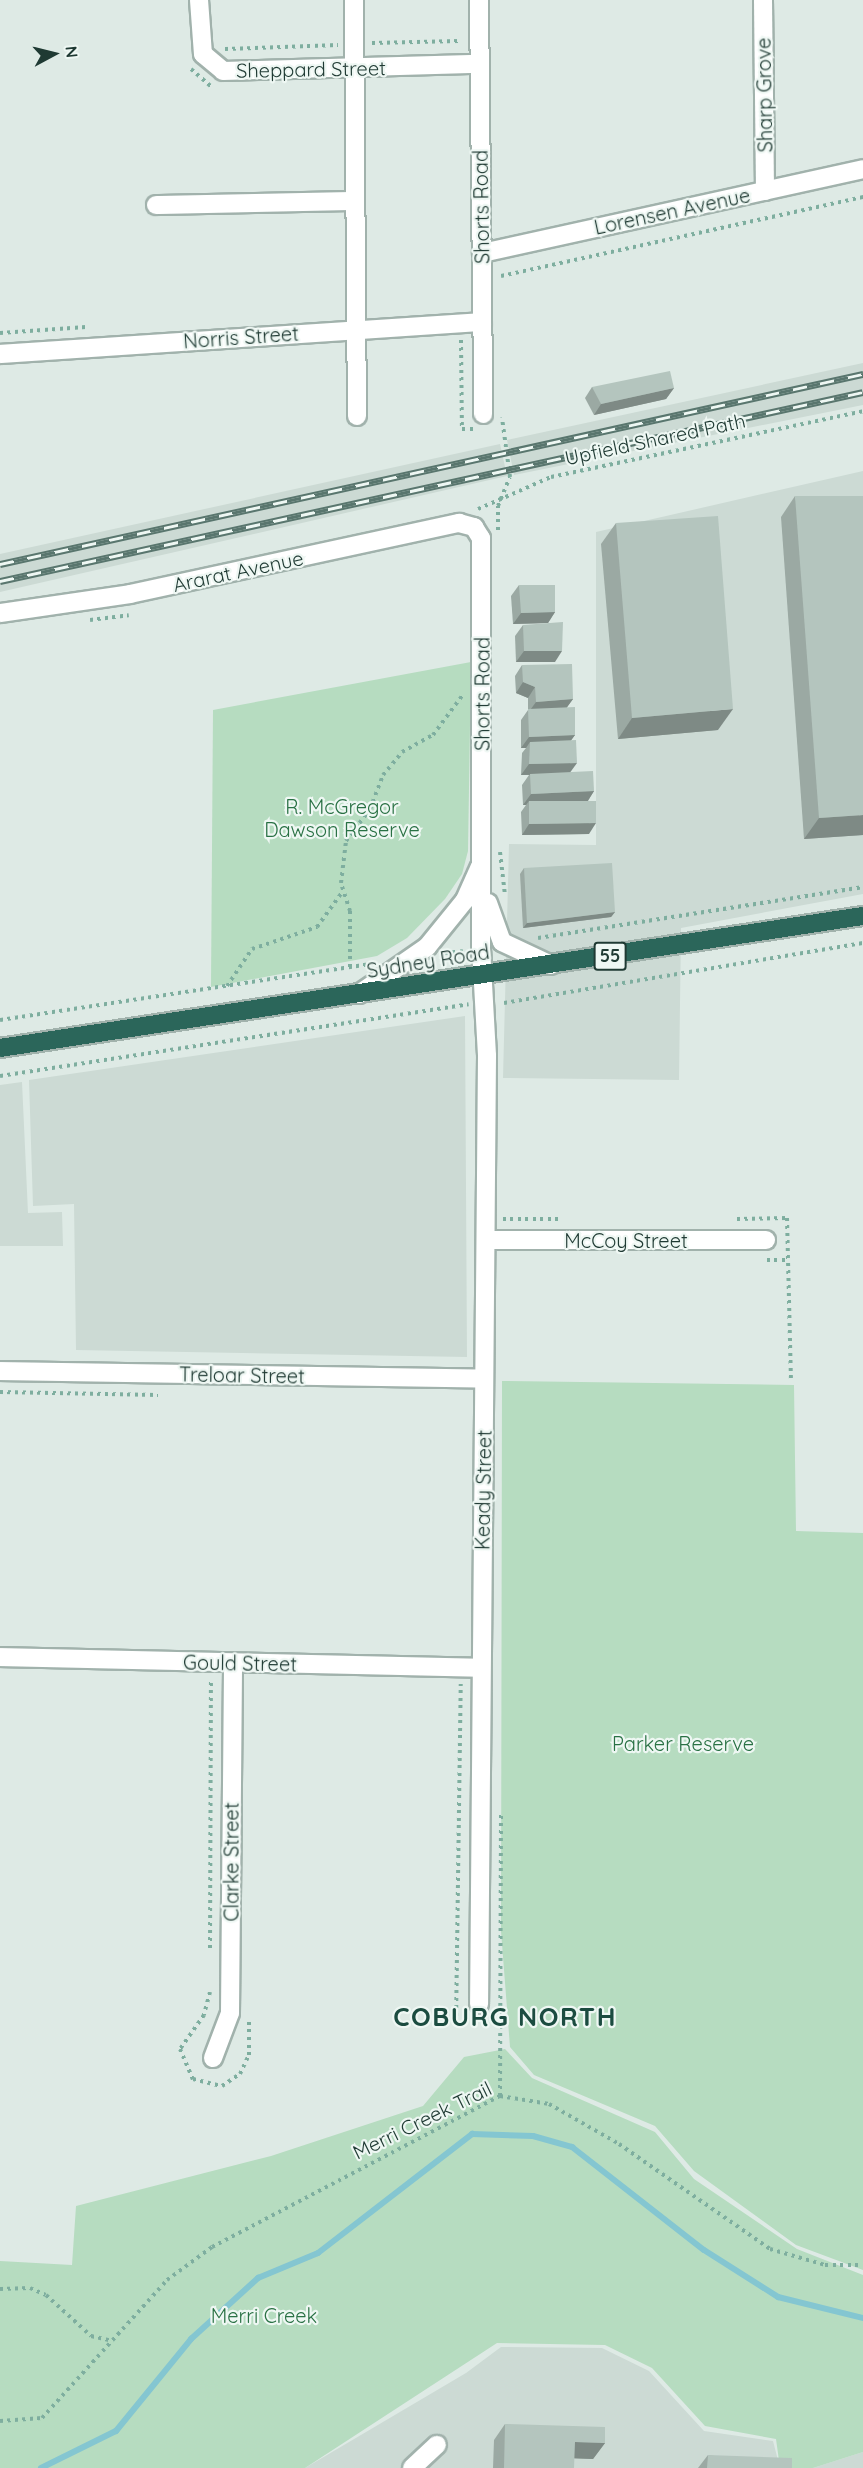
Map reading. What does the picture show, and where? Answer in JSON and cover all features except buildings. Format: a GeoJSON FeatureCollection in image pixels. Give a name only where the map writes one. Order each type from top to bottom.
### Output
{"type":"FeatureCollection","features":[{"type":"Feature","properties":{"kind":"highway","name":"Sydney Road"},"geometry":{"type":"LineString","coordinates":[[0,1048],[483,976],[863,916]]}},
{"type":"Feature","properties":{"kind":"street","name":"Sheppard Street"},"geometry":{"type":"LineString","coordinates":[[199,0],[203,54],[216,68],[355,68],[479,64]]}},
{"type":"Feature","properties":{"kind":"street"},"geometry":{"type":"LineString","coordinates":[[354,0],[357,416]]}},
{"type":"Feature","properties":{"kind":"street","name":"Shorts Road"},"geometry":{"type":"LineString","coordinates":[[479,0],[483,414]]}},
{"type":"Feature","properties":{"kind":"street","name":"Sharp Grove"},"geometry":{"type":"LineString","coordinates":[[763,0],[765,191]]}},
{"type":"Feature","properties":{"kind":"street","name":"Lorensen Avenue"},"geometry":{"type":"LineString","coordinates":[[482,253],[863,169]]}},
{"type":"Feature","properties":{"kind":"street"},"geometry":{"type":"LineString","coordinates":[[156,205],[354,201]]}},
{"type":"Feature","properties":{"kind":"street","name":"Norris Street"},"geometry":{"type":"LineString","coordinates":[[0,354],[482,322]]}},
{"type":"Feature","properties":{"kind":"street","name":"Ararat Avenue"},"geometry":{"type":"LineString","coordinates":[[0,613],[130,594],[459,523],[472,526]]}},
{"type":"Feature","properties":{"kind":"street","name":"Shorts Road"},"geometry":{"type":"LineString","coordinates":[[472,526],[482,545],[483,976]]}},
{"type":"Feature","properties":{"kind":"street"},"geometry":{"type":"LineString","coordinates":[[357,995],[428,947],[443,930],[482,872]]}},
{"type":"Feature","properties":{"kind":"street","name":"Shorts Road"},"geometry":{"type":"LineString","coordinates":[[482,872],[502,942],[552,965]]}},
{"type":"Feature","properties":{"kind":"street","name":"Keady Street"},"geometry":{"type":"LineString","coordinates":[[479,2004],[486,1240],[483,976]]}},
{"type":"Feature","properties":{"kind":"street","name":"McCoy Street"},"geometry":{"type":"LineString","coordinates":[[486,1240],[766,1240]]}},
{"type":"Feature","properties":{"kind":"street","name":"Treloar Street"},"geometry":{"type":"LineString","coordinates":[[0,1371],[484,1379]]}},
{"type":"Feature","properties":{"kind":"street","name":"Gould Street"},"geometry":{"type":"LineString","coordinates":[[0,1657],[481,1668]]}},
{"type":"Feature","properties":{"kind":"street","name":"Clarke Street"},"geometry":{"type":"LineString","coordinates":[[213,2058],[230,2013],[233,1663]]}},
{"type":"Feature","properties":{"kind":"street"},"geometry":{"type":"LineString","coordinates":[[412,2468],[437,2445]]}},
{"type":"Feature","properties":{"kind":"path"},"geometry":{"type":"LineString","coordinates":[[501,276],[863,197]]}},
{"type":"Feature","properties":{"kind":"path"},"geometry":{"type":"LineString","coordinates":[[502,406],[507,486]]}},
{"type":"Feature","properties":{"kind":"path","name":"Upfield Shared Path"},"geometry":{"type":"LineString","coordinates":[[472,526],[476,510],[551,477],[863,411]]}},
{"type":"Feature","properties":{"kind":"path"},"geometry":{"type":"LineString","coordinates":[[100,621],[133,614]]}},
{"type":"Feature","properties":{"kind":"path"},"geometry":{"type":"LineString","coordinates":[[350,968],[350,911],[343,891],[346,841],[370,809],[383,774],[402,752],[433,735],[468,688],[468,699]]}},
{"type":"Feature","properties":{"kind":"path"},"geometry":{"type":"LineString","coordinates":[[528,938],[863,887]]}},
{"type":"Feature","properties":{"kind":"path"},"geometry":{"type":"LineString","coordinates":[[227,986],[252,949],[317,927],[343,891]]}},
{"type":"Feature","properties":{"kind":"path"},"geometry":{"type":"LineString","coordinates":[[443,930],[463,951]]}},
{"type":"Feature","properties":{"kind":"path"},"geometry":{"type":"LineString","coordinates":[[504,999],[863,943]]}},
{"type":"Feature","properties":{"kind":"path"},"geometry":{"type":"LineString","coordinates":[[0,1020],[350,968],[379,961]]}},
{"type":"Feature","properties":{"kind":"path"},"geometry":{"type":"LineString","coordinates":[[0,1076],[470,1004]]}},
{"type":"Feature","properties":{"kind":"path"},"geometry":{"type":"LineString","coordinates":[[787,1260],[791,1379]]}},
{"type":"Feature","properties":{"kind":"path"},"geometry":{"type":"LineString","coordinates":[[500,2096],[501,2039]]}},
{"type":"Feature","properties":{"kind":"path","name":"Merri Creek Trail"},"geometry":{"type":"LineString","coordinates":[[0,2421],[42,2418],[167,2280],[212,2247],[500,2096],[549,2104],[619,2144],[770,2249],[825,2265],[863,2265]]}},
{"type":"Feature","properties":{"kind":"path"},"geometry":{"type":"LineString","coordinates":[[0,2289],[30,2288],[46,2295],[91,2336],[113,2341]]}},
{"type":"Feature","properties":{"kind":"shaded area"},"geometry":{"type":"Polygon","coordinates":[[[863,363],[863,405],[514,475],[507,440],[863,363]]]}},
{"type":"Feature","properties":{"kind":"shaded area"},"geometry":{"type":"Polygon","coordinates":[[[500,444],[507,476],[0,592],[0,554],[500,444]]]}},
{"type":"Feature","properties":{"kind":"shaded area"},"geometry":{"type":"Polygon","coordinates":[[[863,471],[863,894],[681,928],[679,1080],[503,1078],[509,844],[596,845],[596,532],[863,471]]]}},
{"type":"Feature","properties":{"kind":"shaded area"},"geometry":{"type":"Polygon","coordinates":[[[465,1016],[467,1357],[76,1350],[74,1204],[33,1206],[29,1080],[465,1016]]]}},
{"type":"Feature","properties":{"kind":"shaded area"},"geometry":{"type":"Polygon","coordinates":[[[22,1082],[28,1213],[62,1212],[63,1246],[0,1246],[0,1085],[22,1082]]]}},
{"type":"Feature","properties":{"kind":"shaded area"},"geometry":{"type":"Polygon","coordinates":[[[501,2347],[602,2348],[649,2371],[704,2431],[773,2441],[780,2468],[305,2468],[466,2373],[501,2347]]]}},
{"type":"Feature","properties":{"kind":"shaded area"},"geometry":{"type":"Polygon","coordinates":[[[863,2452],[863,2468],[813,2468],[863,2452]]]}},
{"type":"Feature","properties":{"kind":"green space","name":"R. McGregor Dawson Reserve"},"geometry":{"type":"Polygon","coordinates":[[[471,662],[468,851],[462,874],[445,899],[407,938],[377,956],[211,987],[213,710],[471,662]]]}},
{"type":"Feature","properties":{"kind":"green space","name":"Parker Reserve"},"geometry":{"type":"Polygon","coordinates":[[[502,1381],[794,1385],[796,1531],[863,1533],[863,2270],[796,2245],[694,2171],[655,2126],[534,2075],[510,2047],[501,1931],[502,1381]]]}},
{"type":"Feature","properties":{"kind":"green space","name":"Merri Creek"},"geometry":{"type":"Polygon","coordinates":[[[505,2049],[532,2078],[655,2132],[694,2179],[797,2249],[863,2275],[863,2452],[813,2468],[780,2468],[776,2439],[705,2426],[652,2368],[605,2345],[497,2343],[305,2468],[0,2468],[0,2261],[72,2265],[76,2206],[271,2156],[423,2106],[464,2057],[505,2049]]]}},
{"type":"Feature","properties":{"kind":"waterway","name":"Merri Creek"},"geometry":{"type":"LineString","coordinates":[[41,2468],[116,2431],[191,2339],[258,2278],[318,2253],[472,2134],[533,2136],[572,2147],[704,2250],[778,2297],[863,2318]]}},
{"type":"Feature","properties":{"kind":"railway"},"geometry":{"type":"LineString","coordinates":[[0,564],[863,374]]}},
{"type":"Feature","properties":{"kind":"railway"},"geometry":{"type":"LineString","coordinates":[[0,581],[863,392]]}},
{"type":"Feature","properties":{"kind":"district","name":"COBURG NORTH"},"geometry":{"type":"Point","coordinates":[505,2017]}}]}
